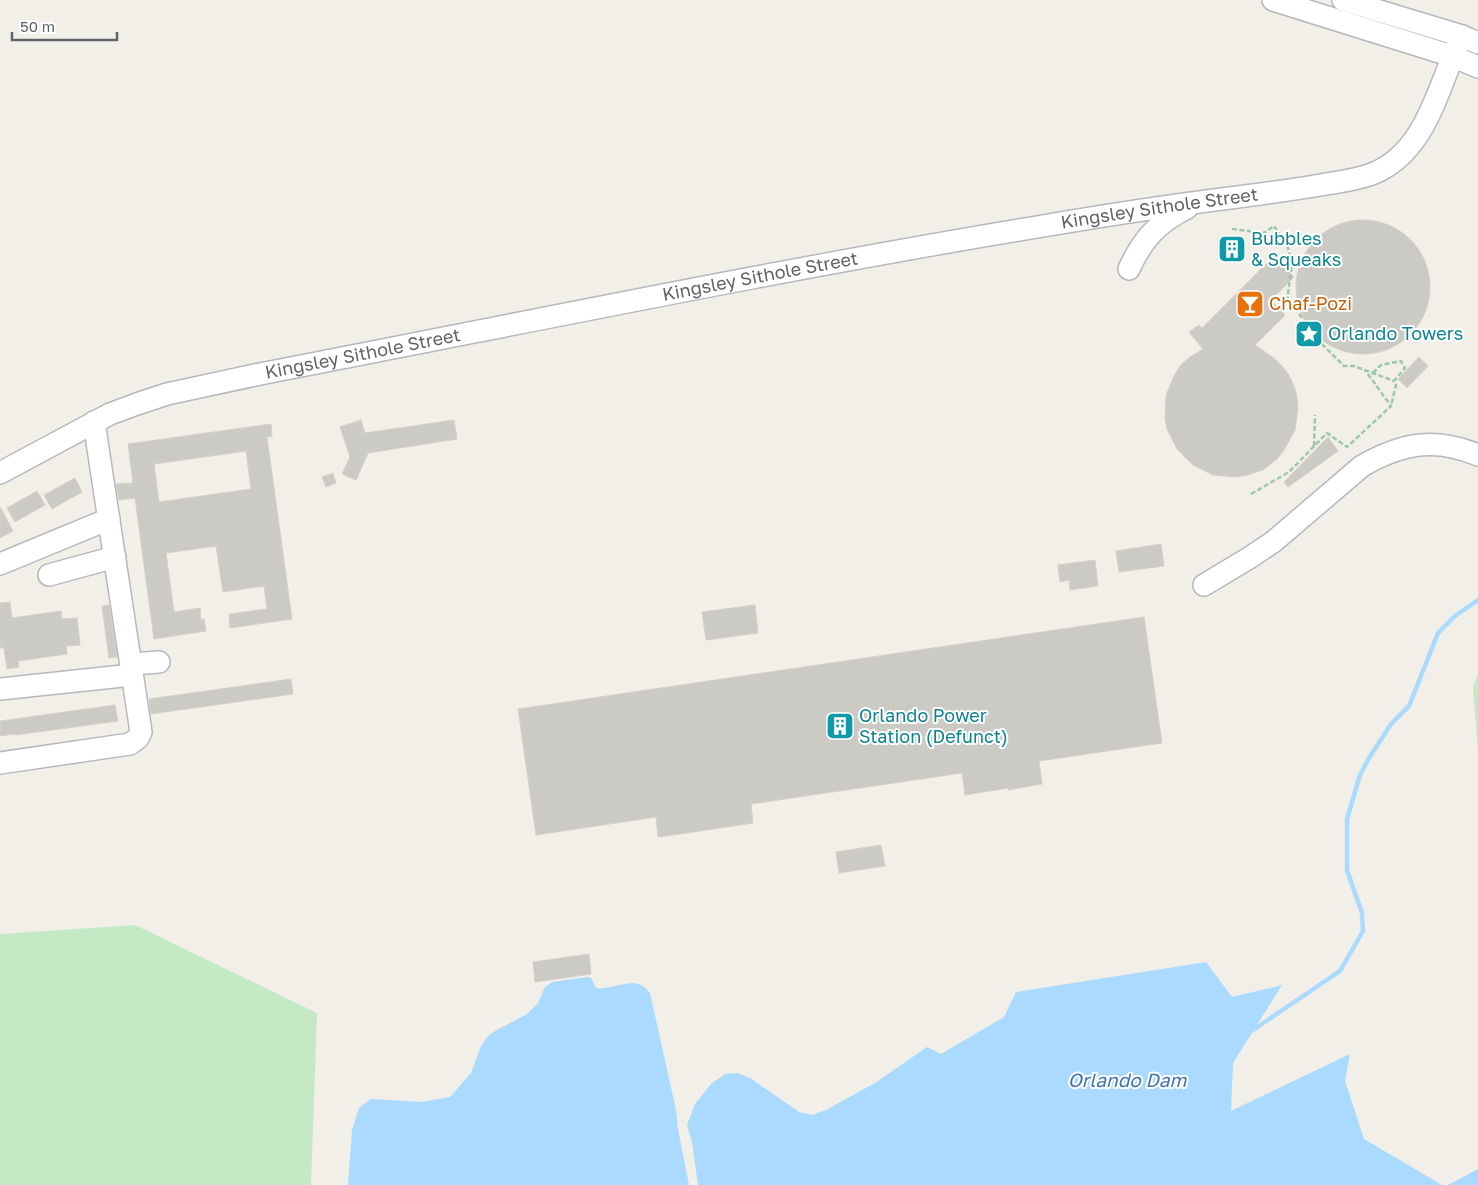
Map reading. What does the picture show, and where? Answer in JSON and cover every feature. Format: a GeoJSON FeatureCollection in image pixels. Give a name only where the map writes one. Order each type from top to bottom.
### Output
{"type":"FeatureCollection","features":[{"type":"Feature","properties":{"kind":"street"},"geometry":{"type":"LineString","coordinates":[[1273,0],[1452,56],[1478,67]]}},
{"type":"Feature","properties":{"kind":"street"},"geometry":{"type":"LineString","coordinates":[[1343,0],[1470,39]]}},
{"type":"Feature","properties":{"kind":"street","name":"Kingsley Sithole Street"},"geometry":{"type":"LineString","coordinates":[[0,473],[110,414],[167,394],[270,372],[828,264],[1038,227],[1342,182],[1372,174],[1390,164],[1405,151],[1420,133],[1430,114],[1452,56],[1470,39]]}},
{"type":"Feature","properties":{"kind":"street"},"geometry":{"type":"LineString","coordinates":[[1129,269],[1137,251],[1148,236],[1180,211],[1196,203]]}},
{"type":"Feature","properties":{"kind":"street"},"geometry":{"type":"LineString","coordinates":[[0,763],[130,744],[138,738],[141,732],[94,422]]}},
{"type":"Feature","properties":{"kind":"street"},"geometry":{"type":"LineString","coordinates":[[1204,585],[1273,542],[1362,466],[1376,458],[1400,448],[1438,444],[1456,447],[1478,455]]}},
{"type":"Feature","properties":{"kind":"street"},"geometry":{"type":"LineString","coordinates":[[0,564],[109,519]]}},
{"type":"Feature","properties":{"kind":"street"},"geometry":{"type":"LineString","coordinates":[[49,575],[114,557]]}},
{"type":"Feature","properties":{"kind":"street"},"geometry":{"type":"LineString","coordinates":[[0,689],[132,670],[159,662]]}},
{"type":"Feature","properties":{"kind":"path"},"geometry":{"type":"LineString","coordinates":[[1232,229],[1264,233],[1274,226],[1288,248],[1292,263],[1288,302],[1294,306],[1320,342],[1344,366],[1354,366],[1394,381]]}},
{"type":"Feature","properties":{"kind":"path"},"geometry":{"type":"LineString","coordinates":[[1373,373],[1381,365],[1401,361],[1405,368],[1394,381]]}},
{"type":"Feature","properties":{"kind":"path"},"geometry":{"type":"LineString","coordinates":[[1364,369],[1391,406]]}},
{"type":"Feature","properties":{"kind":"path"},"geometry":{"type":"LineString","coordinates":[[1251,494],[1288,472],[1327,433],[1348,447],[1391,406],[1396,385],[1394,381]]}},
{"type":"Feature","properties":{"kind":"path"},"geometry":{"type":"LineString","coordinates":[[1314,446],[1315,415]]}},
{"type":"Feature","properties":{"kind":"green space"},"geometry":{"type":"Polygon","coordinates":[[[1478,673],[1478,750],[1473,688],[1478,673]]]}},
{"type":"Feature","properties":{"kind":"green space"},"geometry":{"type":"Polygon","coordinates":[[[135,925],[317,1013],[311,1185],[0,1185],[0,934],[135,925]]]}},
{"type":"Feature","properties":{"kind":"water","name":"Orlando Dam"},"geometry":{"type":"Polygon","coordinates":[[[1206,962],[1232,997],[1282,985],[1233,1063],[1231,1111],[1350,1054],[1345,1081],[1364,1139],[1442,1185],[698,1185],[692,1142],[687,1125],[695,1104],[711,1084],[725,1074],[737,1073],[750,1078],[799,1112],[812,1115],[826,1110],[875,1083],[927,1047],[941,1054],[1004,1017],[1016,992],[1206,962]]]}},
{"type":"Feature","properties":{"kind":"water"},"geometry":{"type":"Polygon","coordinates":[[[591,978],[596,988],[636,983],[650,993],[676,1110],[689,1185],[348,1185],[352,1130],[359,1108],[371,1099],[421,1102],[450,1097],[471,1073],[481,1046],[487,1037],[527,1014],[538,1003],[545,987],[552,982],[591,978]]]}},
{"type":"Feature","properties":{"kind":"water"},"geometry":{"type":"Polygon","coordinates":[[[1478,1169],[1478,1185],[1448,1185],[1478,1169]]]}},
{"type":"Feature","properties":{"kind":"building"},"geometry":{"type":"Polygon","coordinates":[[[1363,220],[1389,225],[1411,239],[1425,261],[1430,287],[1425,313],[1411,335],[1389,349],[1363,354],[1337,349],[1315,335],[1301,313],[1296,287],[1301,261],[1315,239],[1337,225],[1363,220]]]}},
{"type":"Feature","properties":{"kind":"building"},"geometry":{"type":"Polygon","coordinates":[[[1274,256],[1294,277],[1271,300],[1285,315],[1255,345],[1274,358],[1289,375],[1297,397],[1298,408],[1295,430],[1277,459],[1263,470],[1236,477],[1213,475],[1193,465],[1177,449],[1167,429],[1165,418],[1166,395],[1181,365],[1203,349],[1189,332],[1199,325],[1202,328],[1274,256]]]}},
{"type":"Feature","properties":{"kind":"building"},"geometry":{"type":"Polygon","coordinates":[[[1419,357],[1428,366],[1407,388],[1398,379],[1419,357]]]}},
{"type":"Feature","properties":{"kind":"building"},"geometry":{"type":"Polygon","coordinates":[[[361,420],[365,433],[454,420],[457,439],[368,453],[356,480],[342,474],[350,457],[340,427],[361,420]]]}},
{"type":"Feature","properties":{"kind":"building"},"geometry":{"type":"Polygon","coordinates":[[[271,424],[272,436],[267,437],[292,619],[230,628],[229,614],[267,609],[264,586],[223,592],[216,546],[166,553],[174,612],[200,608],[201,620],[204,619],[206,631],[154,639],[135,498],[119,500],[116,484],[133,483],[128,444],[271,424]],[[246,451],[154,464],[159,502],[251,489],[246,451]]]}},
{"type":"Feature","properties":{"kind":"building"},"geometry":{"type":"Polygon","coordinates":[[[1328,437],[1338,451],[1288,487],[1284,482],[1328,437]]]}},
{"type":"Feature","properties":{"kind":"building"},"geometry":{"type":"Polygon","coordinates":[[[333,473],[336,483],[326,487],[322,477],[333,473]]]}},
{"type":"Feature","properties":{"kind":"building"},"geometry":{"type":"Polygon","coordinates":[[[75,478],[82,492],[52,509],[44,495],[75,478]]]}},
{"type":"Feature","properties":{"kind":"building"},"geometry":{"type":"Polygon","coordinates":[[[37,491],[45,505],[15,522],[7,508],[37,491]]]}},
{"type":"Feature","properties":{"kind":"building"},"geometry":{"type":"Polygon","coordinates":[[[0,507],[13,531],[0,538],[0,507]]]}},
{"type":"Feature","properties":{"kind":"building"},"geometry":{"type":"Polygon","coordinates":[[[1161,544],[1164,566],[1119,572],[1116,551],[1161,544]]]}},
{"type":"Feature","properties":{"kind":"building"},"geometry":{"type":"Polygon","coordinates":[[[1095,560],[1098,586],[1070,590],[1069,580],[1060,582],[1058,565],[1095,560]]]}},
{"type":"Feature","properties":{"kind":"building"},"geometry":{"type":"Polygon","coordinates":[[[10,602],[12,618],[61,611],[62,619],[77,618],[80,645],[66,646],[67,654],[18,661],[19,667],[7,669],[4,648],[0,648],[0,603],[10,602]]]}},
{"type":"Feature","properties":{"kind":"building"},"geometry":{"type":"Polygon","coordinates":[[[109,605],[117,657],[109,658],[102,606],[109,605]]]}},
{"type":"Feature","properties":{"kind":"building"},"geometry":{"type":"Polygon","coordinates":[[[755,605],[758,633],[706,640],[702,612],[755,605]]]}},
{"type":"Feature","properties":{"kind":"building","name":"Orlando Power Station (Defunct)"},"geometry":{"type":"Polygon","coordinates":[[[1144,617],[1162,743],[1039,761],[1042,784],[1008,790],[1008,788],[965,795],[962,773],[751,804],[753,823],[687,833],[658,837],[656,817],[536,835],[518,709],[1144,617]]]}},
{"type":"Feature","properties":{"kind":"building"},"geometry":{"type":"Polygon","coordinates":[[[291,679],[293,694],[151,714],[149,699],[291,679]]]}},
{"type":"Feature","properties":{"kind":"building"},"geometry":{"type":"Polygon","coordinates":[[[115,705],[118,721],[0,736],[0,721],[115,705]]]}},
{"type":"Feature","properties":{"kind":"building"},"geometry":{"type":"Polygon","coordinates":[[[881,845],[885,866],[839,873],[836,852],[881,845]]]}},
{"type":"Feature","properties":{"kind":"building"},"geometry":{"type":"Polygon","coordinates":[[[589,954],[591,974],[535,982],[533,962],[589,954]]]}},
{"type":"Feature","properties":{"kind":"waterway"},"geometry":{"type":"LineString","coordinates":[[1250,1032],[1340,971],[1363,931],[1362,913],[1347,870],[1347,819],[1360,775],[1391,724],[1409,706],[1438,633],[1455,616],[1478,600]]}},
{"type":"Feature","properties":{"kind":"place","name":"Bubbles & Squeaks"},"geometry":{"type":"Point","coordinates":[1232,249]}},
{"type":"Feature","properties":{"kind":"place","name":"Chaf-Pozi"},"geometry":{"type":"Point","coordinates":[1250,304]}},
{"type":"Feature","properties":{"kind":"place","name":"Orlando Towers"},"geometry":{"type":"Point","coordinates":[1309,334]}},
{"type":"Feature","properties":{"kind":"place","name":"Orlando Power Station (Defunct)"},"geometry":{"type":"Point","coordinates":[840,726]}}]}
